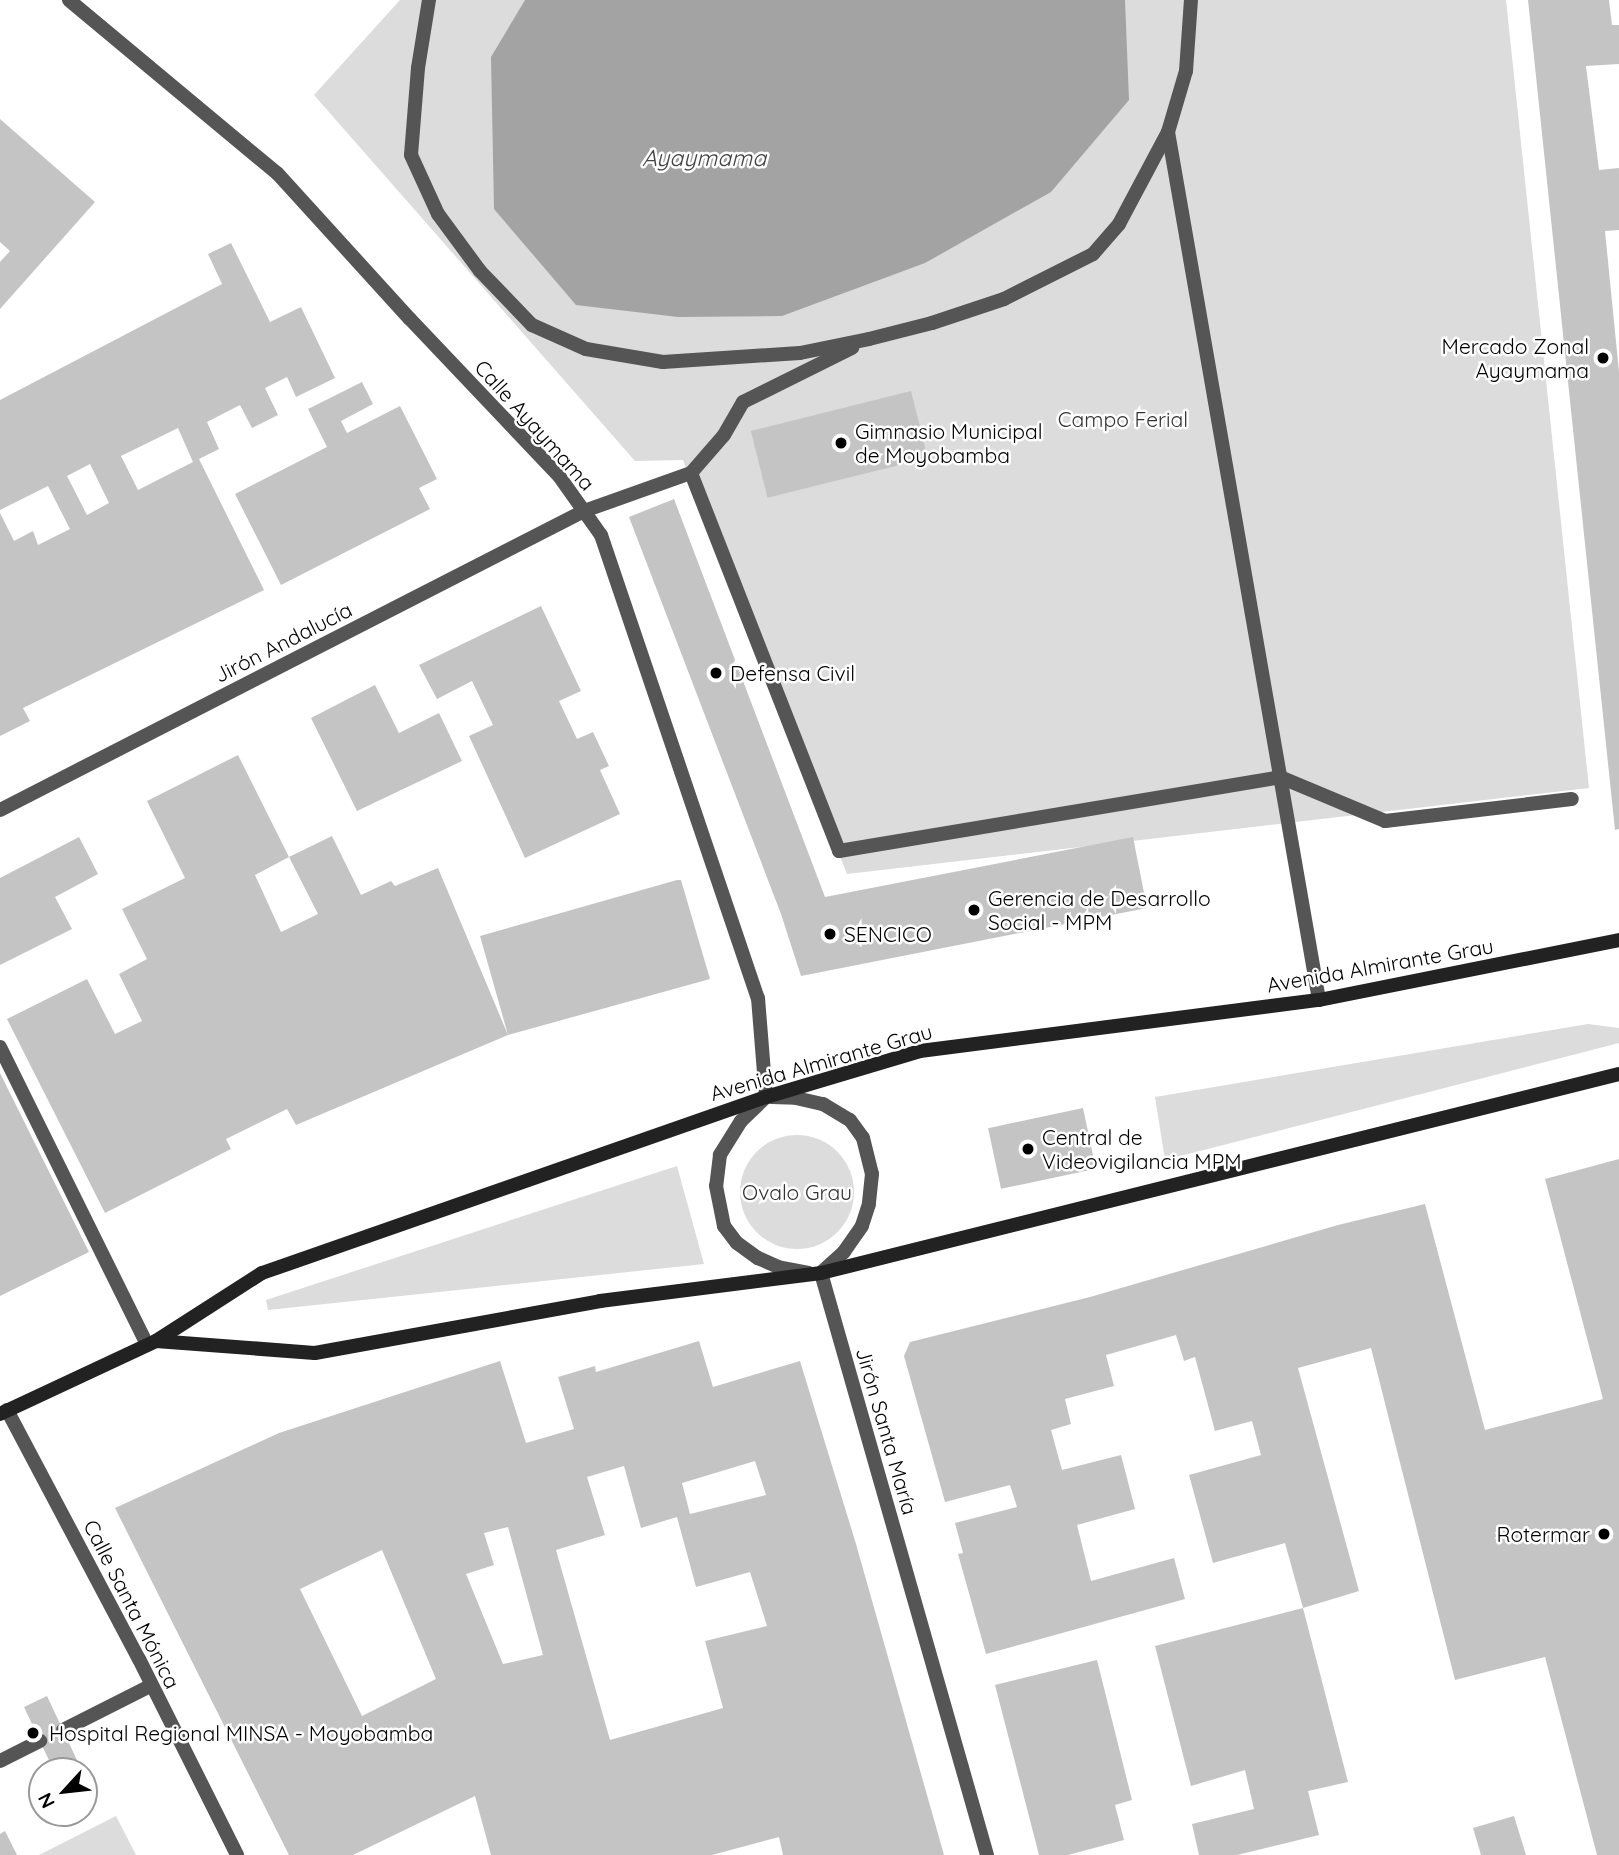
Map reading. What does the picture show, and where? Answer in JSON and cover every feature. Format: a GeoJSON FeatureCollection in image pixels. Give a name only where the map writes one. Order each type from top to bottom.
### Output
{"type":"FeatureCollection","features":[{"type":"Feature","properties":{"kind":"main road","name":"Avenida Almirante Grau"},"geometry":{"type":"LineString","coordinates":[[4,1413],[151,1343],[262,1273],[766,1097],[920,1051],[1319,1000],[1619,940]]}},
{"type":"Feature","properties":{"kind":"main road","name":"Avenida Almirante Grau"},"geometry":{"type":"LineString","coordinates":[[151,1343],[315,1353],[600,1301],[821,1273],[1619,1074]]}},
{"type":"Feature","properties":{"kind":"street","name":"Calle Ayaymama"},"geometry":{"type":"LineString","coordinates":[[69,0],[277,173],[410,319],[559,476],[601,535],[758,998],[766,1097]]}},
{"type":"Feature","properties":{"kind":"street"},"geometry":{"type":"LineString","coordinates":[[429,0],[418,68],[411,155],[438,215],[480,271],[532,325],[586,349],[663,362],[800,353],[869,339],[932,323],[1004,299],[1093,254],[1119,224],[1168,132],[1186,71],[1191,0]]}},
{"type":"Feature","properties":{"kind":"street"},"geometry":{"type":"LineString","coordinates":[[1168,132],[1319,1000]]}},
{"type":"Feature","properties":{"kind":"street"},"geometry":{"type":"LineString","coordinates":[[869,339],[743,402],[724,435],[691,474],[839,851],[1280,777],[1385,821],[1572,799]]}},
{"type":"Feature","properties":{"kind":"street","name":"Jirón Andalucía"},"geometry":{"type":"LineString","coordinates":[[0,810],[584,512],[691,474]]}},
{"type":"Feature","properties":{"kind":"street"},"geometry":{"type":"LineString","coordinates":[[0,1047],[151,1343]]}},
{"type":"Feature","properties":{"kind":"street"},"geometry":{"type":"LineString","coordinates":[[766,1097],[796,1098],[823,1104],[850,1120],[863,1138],[872,1174],[869,1205],[862,1226],[844,1252],[821,1273],[778,1267],[758,1258],[737,1243],[724,1226],[716,1186],[720,1155],[741,1121],[766,1097]]}},
{"type":"Feature","properties":{"kind":"street","name":"Jirón Santa María"},"geometry":{"type":"LineString","coordinates":[[821,1273],[987,1855]]}},
{"type":"Feature","properties":{"kind":"street","name":"Calle Santa Mónica"},"geometry":{"type":"LineString","coordinates":[[4,1413],[139,1659],[150,1686],[237,1855]]}},
{"type":"Feature","properties":{"kind":"street"},"geometry":{"type":"LineString","coordinates":[[63,1730],[150,1686]]}},
{"type":"Feature","properties":{"kind":"street"},"geometry":{"type":"LineString","coordinates":[[0,1761],[40,1741]]}},
{"type":"Feature","properties":{"kind":"green space","name":"Campo Ferial"},"geometry":{"type":"Polygon","coordinates":[[[400,0],[1506,0],[1589,788],[847,874],[683,460],[635,461],[314,95],[400,0]]]}},
{"type":"Feature","properties":{"kind":"green space"},"geometry":{"type":"Polygon","coordinates":[[[1588,1024],[1619,1028],[1619,1043],[1165,1160],[1155,1097],[1588,1024]]]}},
{"type":"Feature","properties":{"kind":"green space","name":"Ovalo Grau"},"geometry":{"type":"Polygon","coordinates":[[[797,1135],[819,1139],[838,1151],[850,1170],[854,1192],[850,1214],[838,1233],[819,1245],[797,1249],[775,1245],[756,1233],[744,1214],[740,1192],[744,1170],[756,1151],[775,1139],[797,1135]]]}},
{"type":"Feature","properties":{"kind":"green space"},"geometry":{"type":"Polygon","coordinates":[[[677,1166],[704,1264],[268,1310],[266,1300],[677,1166]]]}},
{"type":"Feature","properties":{"kind":"green space"},"geometry":{"type":"Polygon","coordinates":[[[116,1816],[136,1855],[39,1855],[98,1827],[116,1816]]]}},
{"type":"Feature","properties":{"kind":"water","name":"Ayaymama"},"geometry":{"type":"Polygon","coordinates":[[[525,0],[1125,0],[1129,100],[1051,192],[925,263],[782,316],[678,317],[576,305],[494,209],[491,57],[525,0]]]}},
{"type":"Feature","properties":{"kind":"building"},"geometry":{"type":"Polygon","coordinates":[[[1528,0],[1609,0],[1612,25],[1619,25],[1619,64],[1586,66],[1599,170],[1619,168],[1619,230],[1605,231],[1619,372],[1619,829],[1615,830],[1528,0]]]}},
{"type":"Feature","properties":{"kind":"building"},"geometry":{"type":"Polygon","coordinates":[[[0,119],[95,202],[0,309],[0,262],[10,251],[0,242],[0,119]]]}},
{"type":"Feature","properties":{"kind":"building"},"geometry":{"type":"Polygon","coordinates":[[[231,243],[270,322],[301,307],[335,378],[296,397],[287,377],[265,388],[278,415],[252,428],[240,405],[207,422],[219,449],[199,459],[264,590],[23,708],[30,721],[0,736],[0,513],[14,541],[33,531],[38,545],[70,529],[48,486],[0,510],[0,400],[222,284],[208,254],[231,243]],[[178,428],[121,456],[138,490],[193,462],[178,428]],[[90,464],[67,476],[87,515],[109,503],[90,464]]]}},
{"type":"Feature","properties":{"kind":"building"},"geometry":{"type":"Polygon","coordinates":[[[362,382],[373,404],[341,421],[347,433],[400,406],[437,479],[419,488],[430,509],[281,585],[235,494],[327,447],[308,409],[362,382]]]}},
{"type":"Feature","properties":{"kind":"building"},"geometry":{"type":"Polygon","coordinates":[[[911,391],[928,458],[768,498],[751,431],[911,391]]]}},
{"type":"Feature","properties":{"kind":"building"},"geometry":{"type":"Polygon","coordinates":[[[674,499],[825,897],[1133,837],[1147,908],[801,976],[781,914],[629,517],[674,499]]]}},
{"type":"Feature","properties":{"kind":"building"},"geometry":{"type":"Polygon","coordinates":[[[541,606],[581,691],[559,701],[577,739],[593,732],[609,766],[600,770],[620,814],[525,858],[469,736],[493,725],[472,681],[437,699],[419,665],[541,606]]]}},
{"type":"Feature","properties":{"kind":"building"},"geometry":{"type":"Polygon","coordinates":[[[375,685],[399,733],[439,713],[462,761],[357,811],[311,718],[375,685]]]}},
{"type":"Feature","properties":{"kind":"building"},"geometry":{"type":"Polygon","coordinates":[[[238,755],[289,857],[332,836],[361,895],[391,881],[395,886],[438,868],[508,1035],[296,1125],[287,1109],[226,1139],[231,1149],[105,1213],[7,1019],[87,979],[115,1034],[142,1021],[119,974],[147,959],[122,909],[185,878],[147,801],[238,755]],[[289,857],[255,875],[281,932],[318,914],[289,857]]]}},
{"type":"Feature","properties":{"kind":"building"},"geometry":{"type":"Polygon","coordinates":[[[79,837],[98,874],[55,897],[72,929],[0,965],[0,878],[79,837]]]}},
{"type":"Feature","properties":{"kind":"building"},"geometry":{"type":"Polygon","coordinates":[[[681,880],[710,979],[508,1035],[480,936],[681,880]]]}},
{"type":"Feature","properties":{"kind":"building"},"geometry":{"type":"Polygon","coordinates":[[[0,1073],[89,1252],[0,1296],[0,1073]]]}},
{"type":"Feature","properties":{"kind":"building"},"geometry":{"type":"Polygon","coordinates":[[[1083,1108],[1096,1169],[1001,1189],[988,1128],[1083,1108]]]}},
{"type":"Feature","properties":{"kind":"building"},"geometry":{"type":"Polygon","coordinates":[[[1619,1159],[1619,1855],[1597,1855],[1545,1657],[1455,1680],[1371,1348],[1298,1368],[1359,1591],[1303,1608],[1285,1543],[1213,1563],[1189,1475],[1261,1455],[1252,1421],[1215,1431],[1195,1357],[1184,1361],[1176,1335],[1106,1355],[1114,1386],[1065,1399],[1071,1424],[1051,1430],[1062,1470],[1121,1455],[1135,1509],[1077,1525],[1091,1581],[1174,1558],[1185,1599],[986,1654],[958,1554],[963,1553],[955,1523],[1017,1507],[1010,1485],[945,1502],[904,1356],[910,1342],[1090,1297],[1338,1225],[1425,1204],[1485,1430],[1603,1399],[1545,1179],[1619,1159]]]}},
{"type":"Feature","properties":{"kind":"building"},"geometry":{"type":"Polygon","coordinates":[[[699,1341],[713,1387],[800,1361],[856,1544],[944,1855],[783,1855],[779,1837],[712,1855],[491,1855],[475,1796],[353,1855],[289,1855],[115,1508],[279,1433],[500,1361],[526,1443],[574,1429],[558,1377],[595,1366],[596,1372],[699,1341]],[[755,1461],[682,1483],[690,1514],[766,1495],[755,1461]],[[624,1466],[587,1477],[605,1535],[556,1550],[610,1740],[723,1708],[705,1641],[767,1626],[750,1572],[696,1587],[677,1517],[641,1528],[624,1466]],[[508,1527],[484,1533],[494,1565],[466,1574],[503,1664],[543,1655],[508,1527]],[[382,1550],[300,1589],[362,1716],[436,1679],[382,1550]]]}},
{"type":"Feature","properties":{"kind":"building"},"geometry":{"type":"Polygon","coordinates":[[[1303,1608],[1348,1782],[1308,1791],[1319,1835],[1237,1855],[1199,1855],[1192,1824],[1254,1809],[1245,1770],[1191,1786],[1155,1646],[1303,1608]]]}},
{"type":"Feature","properties":{"kind":"building"},"geometry":{"type":"Polygon","coordinates":[[[1097,1660],[1132,1800],[1115,1805],[1124,1840],[1068,1855],[1039,1855],[995,1685],[1097,1660]]]}},
{"type":"Feature","properties":{"kind":"building"},"geometry":{"type":"Polygon","coordinates":[[[47,1696],[75,1757],[47,1757],[24,1707],[47,1696]]]}},
{"type":"Feature","properties":{"kind":"building"},"geometry":{"type":"Polygon","coordinates":[[[1514,1816],[1526,1855],[1481,1855],[1473,1828],[1514,1816]]]}},
{"type":"Feature","properties":{"kind":"building"},"geometry":{"type":"Polygon","coordinates":[[[5,1831],[17,1855],[0,1855],[0,1834],[5,1831]]]}},
{"type":"Feature","properties":{"kind":"place","name":"Mercado Zonal Ayaymama"},"geometry":{"type":"Point","coordinates":[1603,358]}},
{"type":"Feature","properties":{"kind":"place","name":"Gimnasio Municipal de Moyobamba"},"geometry":{"type":"Point","coordinates":[841,443]}},
{"type":"Feature","properties":{"kind":"place","name":"Defensa Civil"},"geometry":{"type":"Point","coordinates":[716,673]}},
{"type":"Feature","properties":{"kind":"place","name":"Gerencia de Desarrollo Social - MPM"},"geometry":{"type":"Point","coordinates":[974,910]}},
{"type":"Feature","properties":{"kind":"place","name":"SENCICO"},"geometry":{"type":"Point","coordinates":[830,934]}},
{"type":"Feature","properties":{"kind":"place","name":"Central de Videovigilancia MPM"},"geometry":{"type":"Point","coordinates":[1028,1149]}},
{"type":"Feature","properties":{"kind":"place","name":"Rotermar"},"geometry":{"type":"Point","coordinates":[1604,1534]}},
{"type":"Feature","properties":{"kind":"place","name":"Hospital Regional MINSA - Moyobamba"},"geometry":{"type":"Point","coordinates":[33,1733]}}]}
